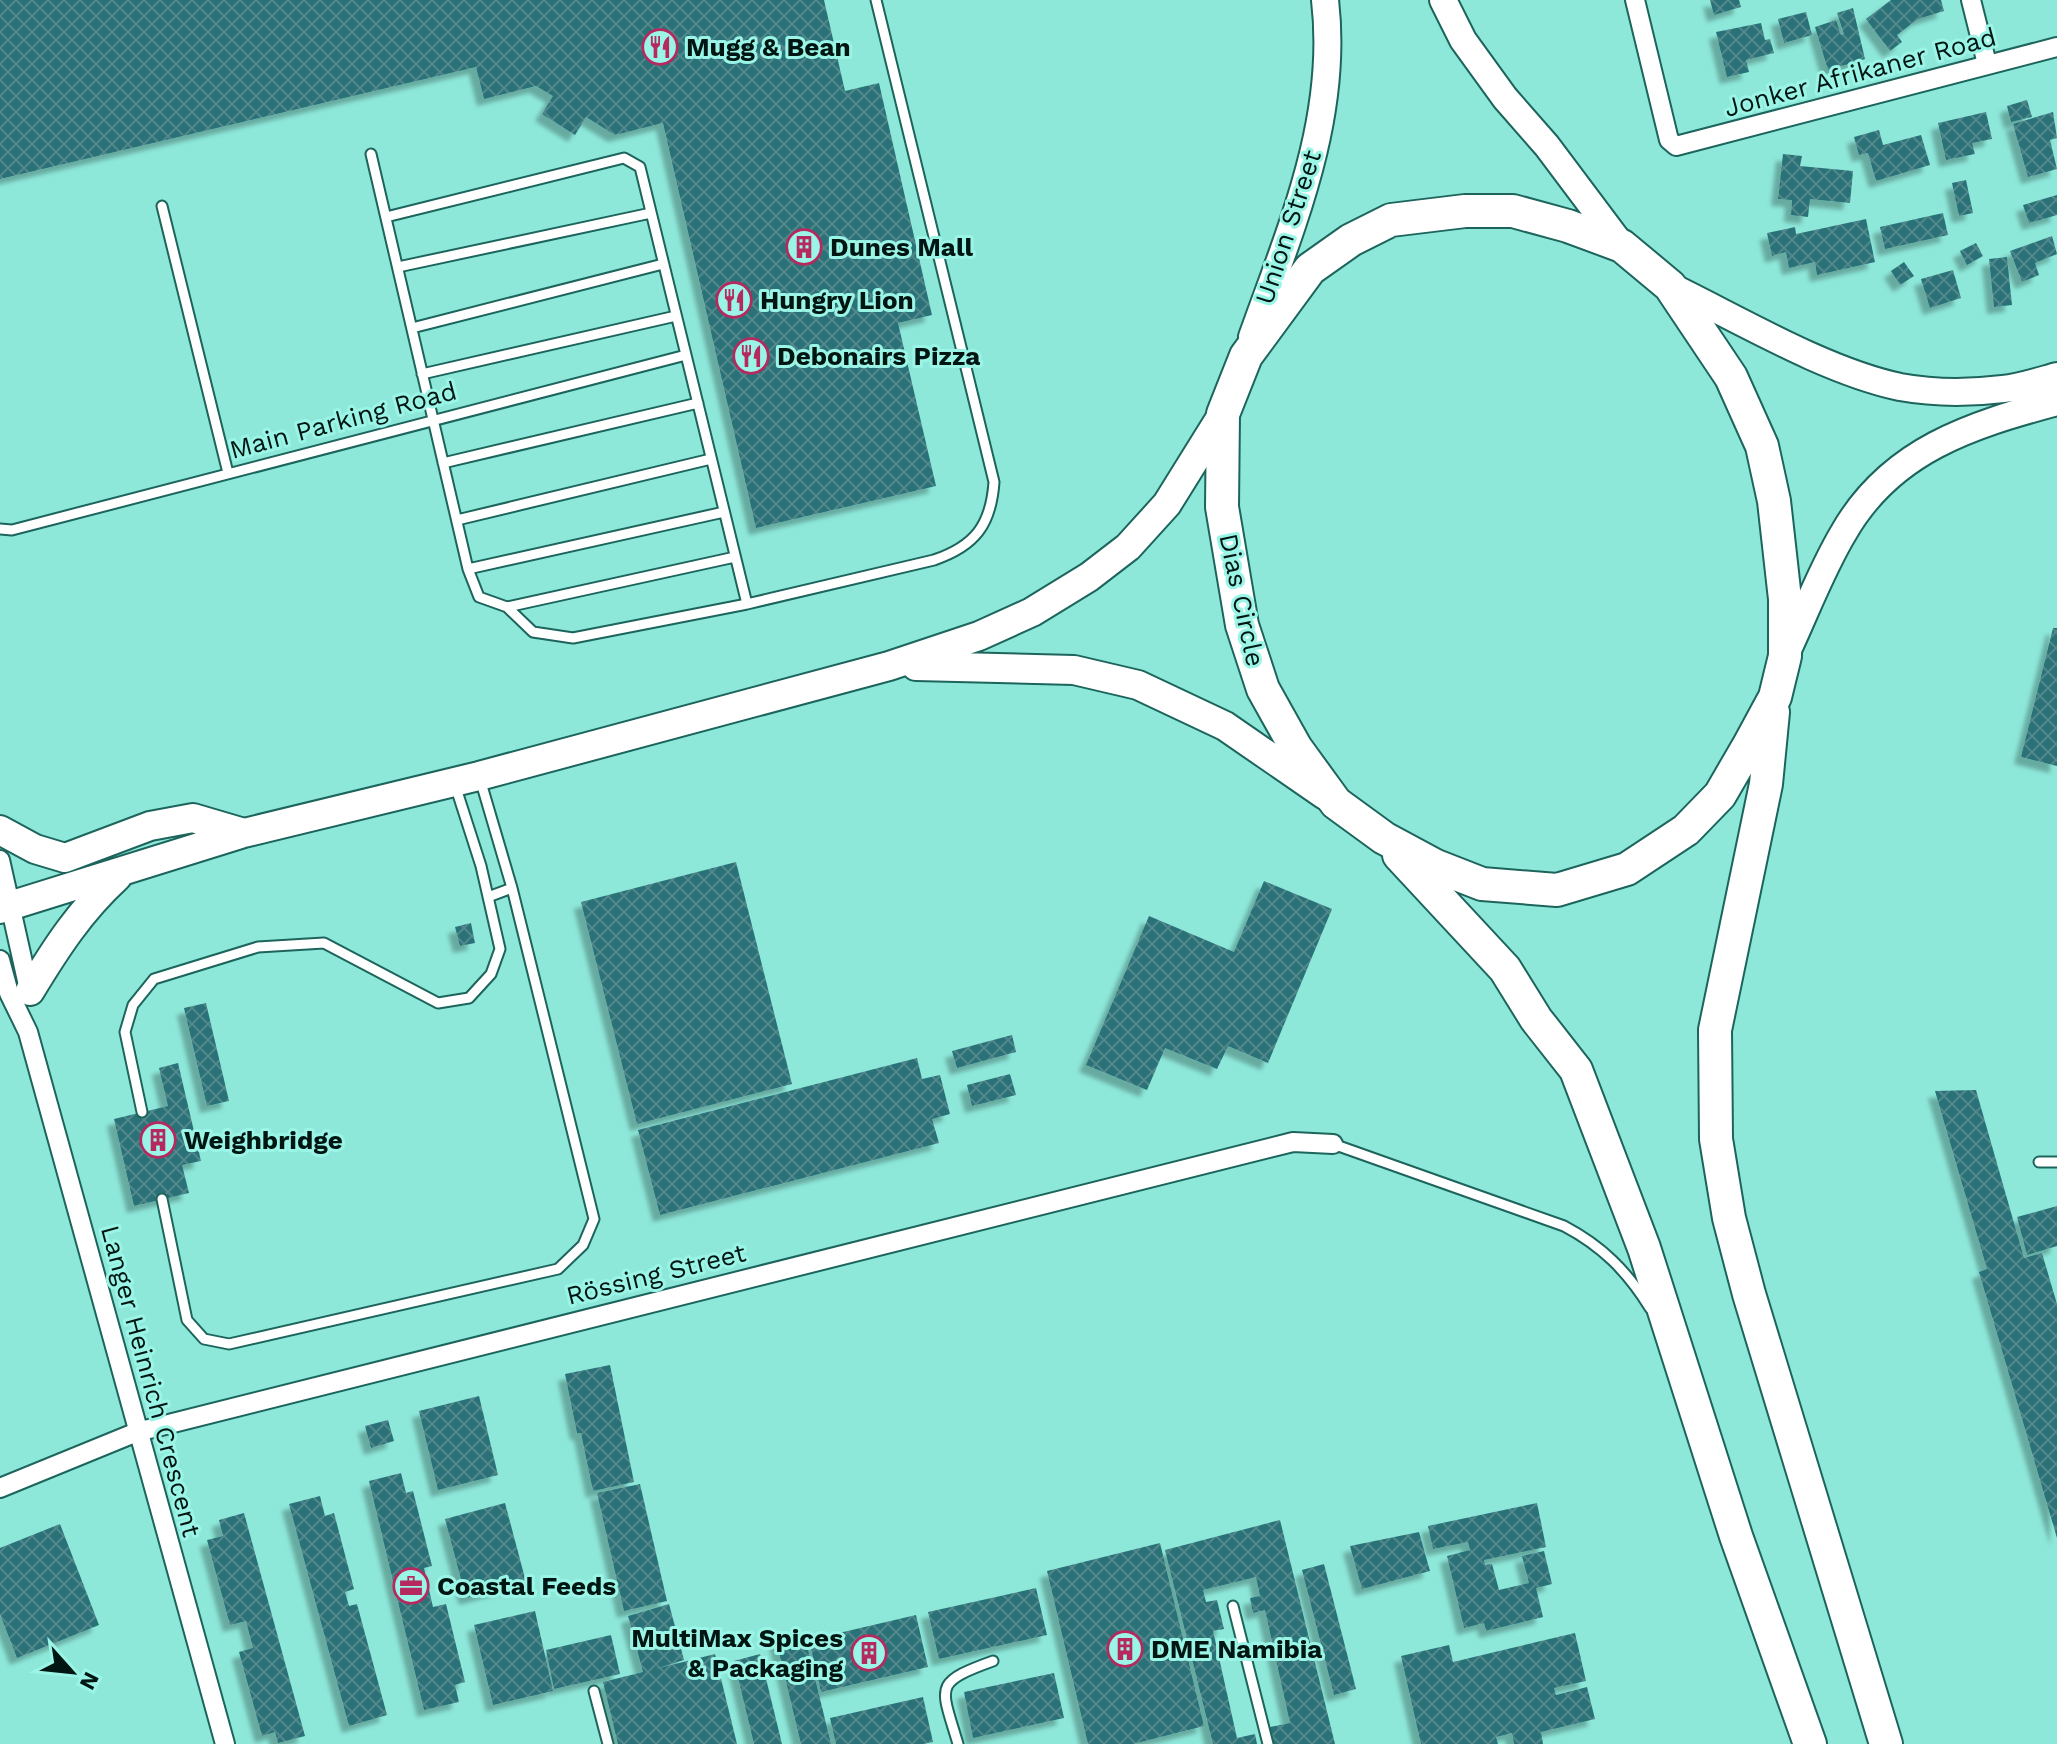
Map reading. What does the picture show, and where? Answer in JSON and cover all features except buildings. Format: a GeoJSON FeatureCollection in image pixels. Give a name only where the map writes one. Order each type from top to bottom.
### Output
{"type":"FeatureCollection","features":[{"type":"Feature","properties":{"kind":"highway","name":"Dias Circle"},"geometry":{"type":"LineString","coordinates":[[1465,211],[1513,211],[1568,226],[1622,246],[1670,286],[1731,377],[1762,446],[1774,501],[1785,599],[1785,656],[1775,697],[1720,795],[1686,830],[1627,869],[1557,890],[1482,884],[1436,866],[1384,838],[1336,803],[1296,748],[1263,689],[1242,625],[1222,507],[1223,414],[1246,356],[1310,269],[1351,240],[1391,220],[1465,211]]}},
{"type":"Feature","properties":{"kind":"highway"},"geometry":{"type":"LineString","coordinates":[[1775,697],[1766,784],[1715,1030],[1716,1139],[1729,1218],[1749,1294],[1886,1744]]}},
{"type":"Feature","properties":{"kind":"highway"},"geometry":{"type":"LineString","coordinates":[[1384,838],[1505,969],[1536,1019],[1576,1070],[1644,1248],[1736,1536],[1810,1744]]}},
{"type":"Feature","properties":{"kind":"main road","name":"Union Street"},"geometry":{"type":"LineString","coordinates":[[1246,356],[1309,175],[1324,97],[1328,28],[1325,0]]}},
{"type":"Feature","properties":{"kind":"main road"},"geometry":{"type":"LineString","coordinates":[[1443,0],[1463,40],[1505,98],[1547,146],[1622,246]]}},
{"type":"Feature","properties":{"kind":"main road"},"geometry":{"type":"LineString","coordinates":[[1670,286],[1815,357],[1861,376],[1902,387],[1974,392],[2006,389],[2057,376]]}},
{"type":"Feature","properties":{"kind":"main road"},"geometry":{"type":"LineString","coordinates":[[1785,656],[1843,532],[1865,501],[1898,469],[1956,433],[2057,402]]}},
{"type":"Feature","properties":{"kind":"main road"},"geometry":{"type":"LineString","coordinates":[[5,907],[244,833],[466,779],[889,666],[979,636],[1032,612],[1089,577],[1128,547],[1167,504],[1223,414]]}},
{"type":"Feature","properties":{"kind":"main road"},"geometry":{"type":"LineString","coordinates":[[889,666],[1074,670],[1138,685],[1225,726],[1336,803]]}},
{"type":"Feature","properties":{"kind":"main road"},"geometry":{"type":"LineString","coordinates":[[0,830],[35,849],[65,858],[150,826],[193,818],[244,833]]}},
{"type":"Feature","properties":{"kind":"main road"},"geometry":{"type":"LineString","coordinates":[[30,991],[70,927],[91,901],[123,871]]}},
{"type":"Feature","properties":{"kind":"street","name":"Jonker Afrikaner Road"},"geometry":{"type":"LineString","coordinates":[[1635,0],[1669,140],[1676,146],[2057,47]]}},
{"type":"Feature","properties":{"kind":"street"},"geometry":{"type":"LineString","coordinates":[[1971,0],[1987,64]]}},
{"type":"Feature","properties":{"kind":"street","name":"Langer Heinrich Crescent"},"geometry":{"type":"LineString","coordinates":[[0,860],[5,907],[30,991],[28,1032]]}},
{"type":"Feature","properties":{"kind":"street","name":"Langer Heinrich Crescent"},"geometry":{"type":"LineString","coordinates":[[0,960],[9,993],[28,1032],[225,1744]]}},
{"type":"Feature","properties":{"kind":"street","name":"Rössing Street"},"geometry":{"type":"LineString","coordinates":[[0,1488],[137,1432],[1293,1142],[1333,1144]]}},
{"type":"Feature","properties":{"kind":"lane"},"geometry":{"type":"LineString","coordinates":[[371,154],[468,569],[479,597],[507,607],[533,632],[573,638],[747,604],[954,553],[972,541],[985,524],[993,503],[994,482],[876,0]]}},
{"type":"Feature","properties":{"kind":"lane"},"geometry":{"type":"LineString","coordinates":[[386,217],[624,158],[640,167],[747,604]]}},
{"type":"Feature","properties":{"kind":"lane"},"geometry":{"type":"LineString","coordinates":[[162,206],[228,473]]}},
{"type":"Feature","properties":{"kind":"lane"},"geometry":{"type":"LineString","coordinates":[[398,267],[651,213]]}},
{"type":"Feature","properties":{"kind":"lane"},"geometry":{"type":"LineString","coordinates":[[412,328],[663,264]]}},
{"type":"Feature","properties":{"kind":"lane"},"geometry":{"type":"LineString","coordinates":[[422,374],[676,316]]}},
{"type":"Feature","properties":{"kind":"lane","name":"Main Parking Road"},"geometry":{"type":"LineString","coordinates":[[0,529],[12,530],[686,355]]}},
{"type":"Feature","properties":{"kind":"lane"},"geometry":{"type":"LineString","coordinates":[[443,463],[698,403]]}},
{"type":"Feature","properties":{"kind":"lane"},"geometry":{"type":"LineString","coordinates":[[457,520],[711,459]]}},
{"type":"Feature","properties":{"kind":"lane"},"geometry":{"type":"LineString","coordinates":[[468,569],[724,512]]}},
{"type":"Feature","properties":{"kind":"lane","name":"Main Parking Road"},"geometry":{"type":"LineString","coordinates":[[0,539],[12,530]]}},
{"type":"Feature","properties":{"kind":"lane"},"geometry":{"type":"LineString","coordinates":[[507,607],[735,557]]}},
{"type":"Feature","properties":{"kind":"lane"},"geometry":{"type":"LineString","coordinates":[[162,1199],[187,1320],[204,1339],[229,1344],[558,1269],[583,1245],[594,1219],[512,888],[466,779]]}},
{"type":"Feature","properties":{"kind":"lane"},"geometry":{"type":"LineString","coordinates":[[142,1112],[125,1032],[133,1005],[154,979],[258,947],[324,943],[438,1003],[469,998],[491,974],[500,949],[466,779]]}},
{"type":"Feature","properties":{"kind":"lane"},"geometry":{"type":"LineString","coordinates":[[488,897],[512,888]]}},
{"type":"Feature","properties":{"kind":"lane"},"geometry":{"type":"LineString","coordinates":[[1333,1144],[1463,1188],[1564,1226],[1586,1238],[1613,1259],[1635,1284],[1680,1359]]}},
{"type":"Feature","properties":{"kind":"lane"},"geometry":{"type":"LineString","coordinates":[[2039,1162],[2057,1162]]}},
{"type":"Feature","properties":{"kind":"lane"},"geometry":{"type":"LineString","coordinates":[[1233,1606],[1268,1744]]}},
{"type":"Feature","properties":{"kind":"lane"},"geometry":{"type":"LineString","coordinates":[[958,1744],[945,1698],[947,1685],[957,1674],[993,1661]]}},
{"type":"Feature","properties":{"kind":"lane"},"geometry":{"type":"LineString","coordinates":[[594,1691],[608,1744]]}},
{"type":"Feature","properties":{"kind":"place","name":"Mugg & Bean"},"geometry":{"type":"Point","coordinates":[660,47]}},
{"type":"Feature","properties":{"kind":"place","name":"Dunes Mall"},"geometry":{"type":"Point","coordinates":[804,247]}},
{"type":"Feature","properties":{"kind":"place","name":"Hungry Lion"},"geometry":{"type":"Point","coordinates":[734,300]}},
{"type":"Feature","properties":{"kind":"place","name":"Debonairs Pizza"},"geometry":{"type":"Point","coordinates":[751,356]}},
{"type":"Feature","properties":{"kind":"place","name":"Weighbridge"},"geometry":{"type":"Point","coordinates":[158,1140]}},
{"type":"Feature","properties":{"kind":"place","name":"Coastal Feeds"},"geometry":{"type":"Point","coordinates":[411,1586]}},
{"type":"Feature","properties":{"kind":"place","name":"DME Namibia"},"geometry":{"type":"Point","coordinates":[1125,1649]}},
{"type":"Feature","properties":{"kind":"place","name":"MultiMax Spices & Packaging"},"geometry":{"type":"Point","coordinates":[869,1653]}}]}
